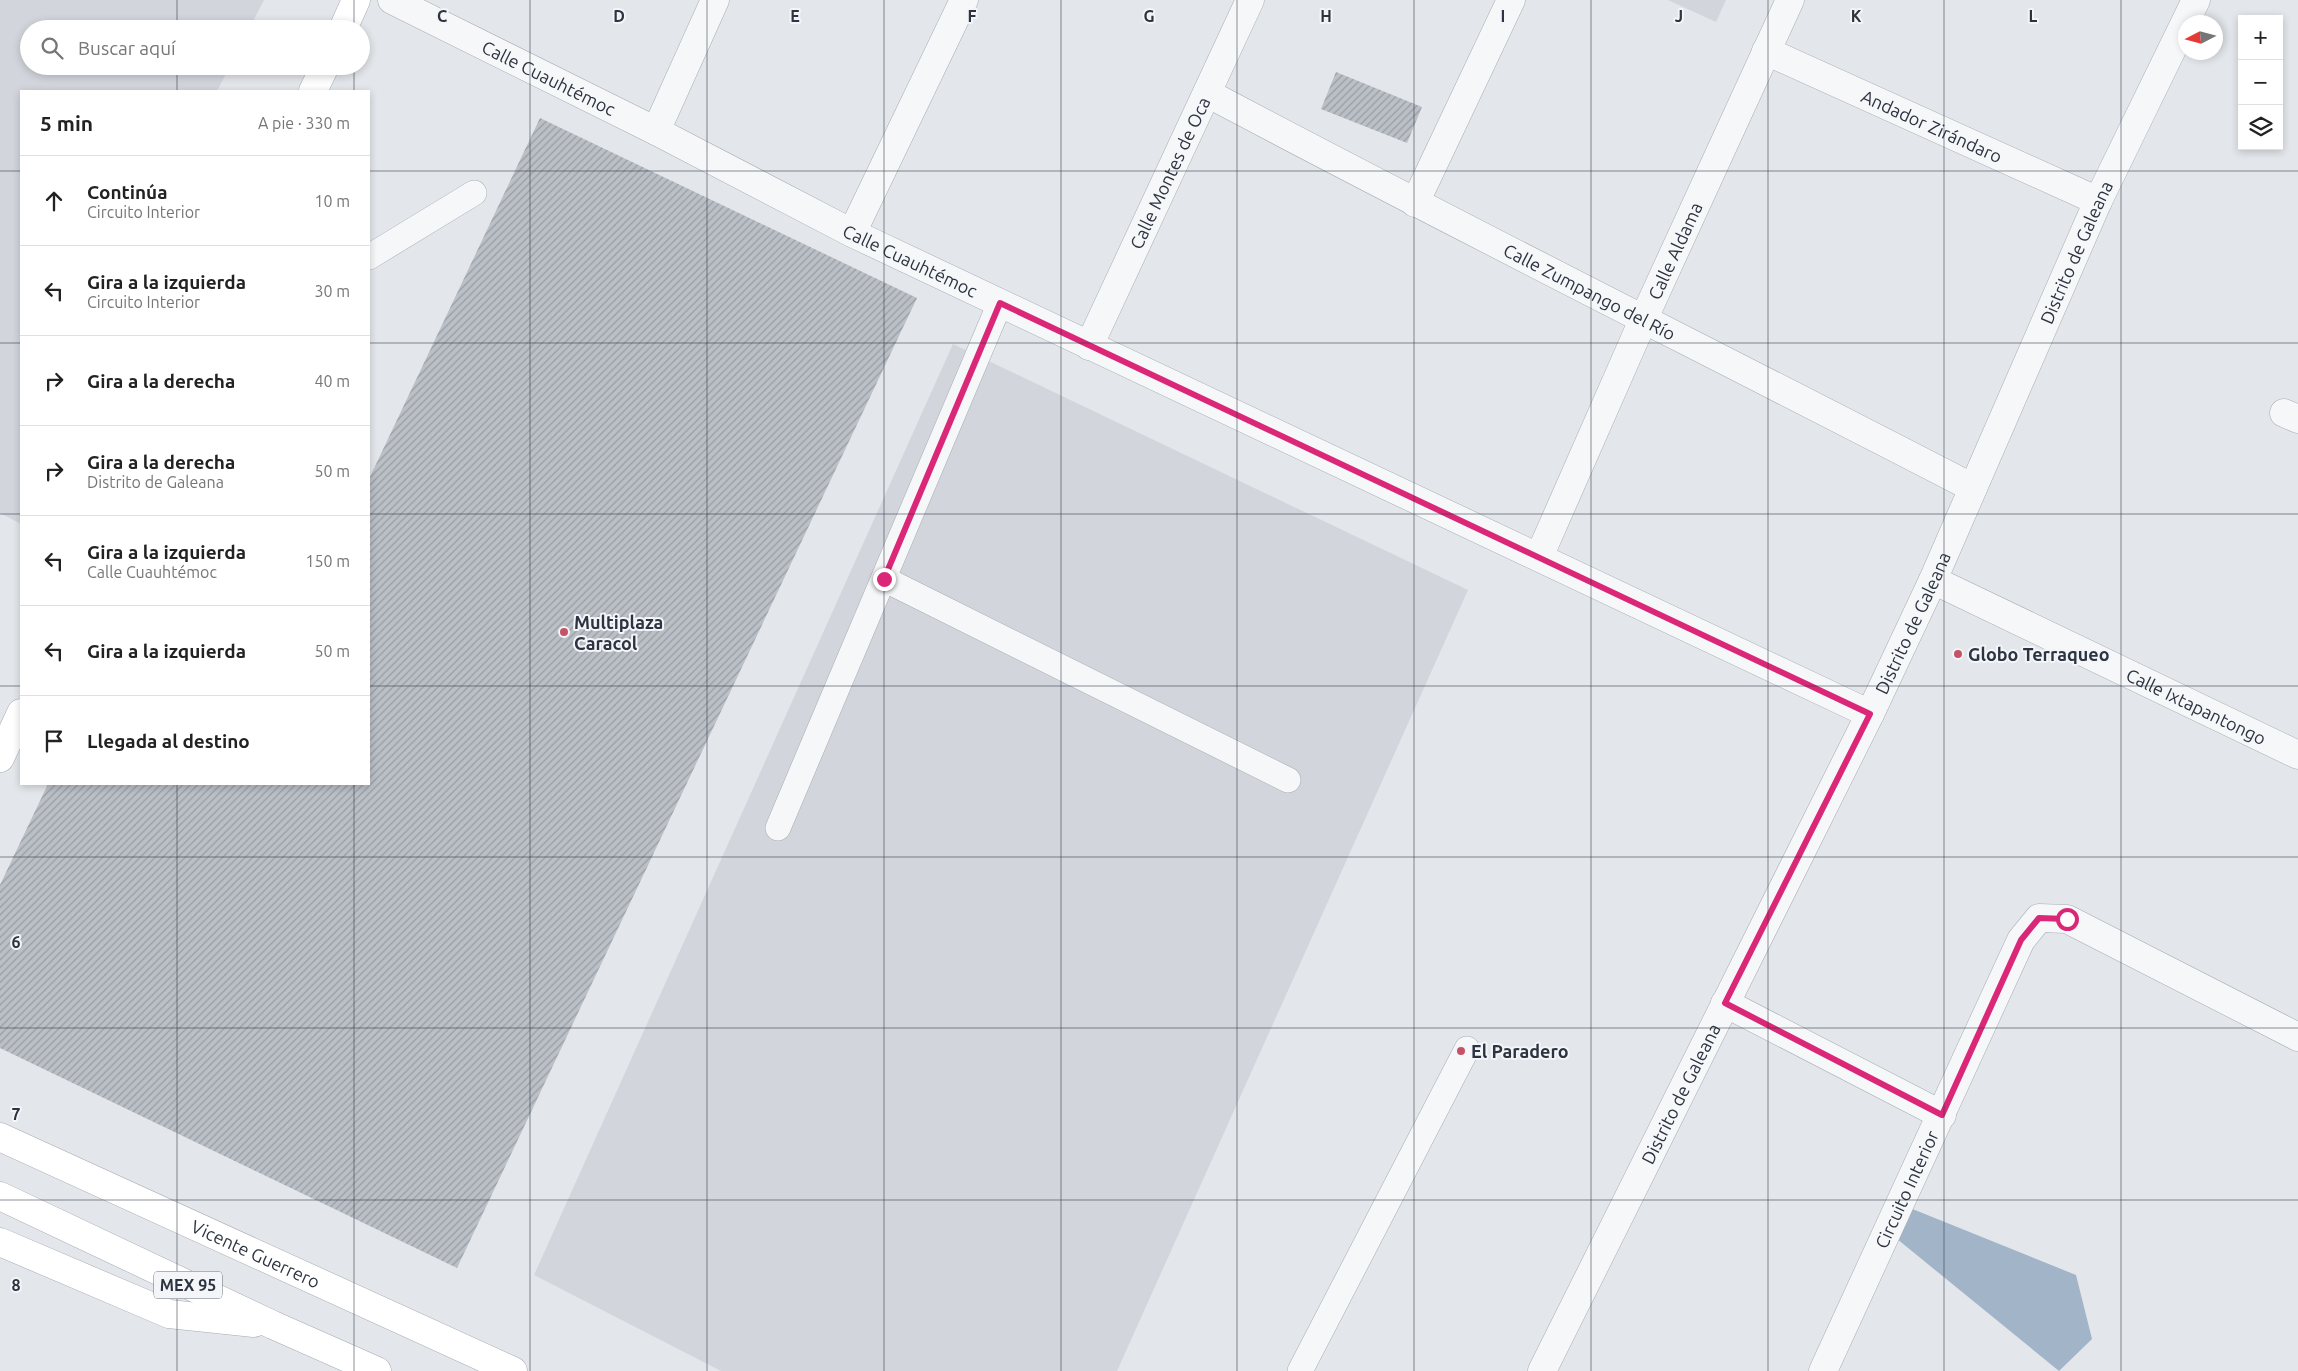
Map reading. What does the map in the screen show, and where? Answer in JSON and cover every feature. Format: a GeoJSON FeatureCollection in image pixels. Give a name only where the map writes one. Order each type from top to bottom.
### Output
{"type":"FeatureCollection","features":[{"type":"Feature","properties":{"kind":"main road"},"geometry":{"type":"LineString","coordinates":[[347,20],[356,0]]}},
{"type":"Feature","properties":{"kind":"main road"},"geometry":{"type":"LineString","coordinates":[[314,90],[321,75]]}},
{"type":"Feature","properties":{"kind":"main road"},"geometry":{"type":"LineString","coordinates":[[0,758],[11,725]]}},
{"type":"Feature","properties":{"kind":"main road","name":"Vicente Guerrero"},"geometry":{"type":"LineString","coordinates":[[0,1137],[513,1371]]}},
{"type":"Feature","properties":{"kind":"main road","name":"MEX 95"},"geometry":{"type":"LineString","coordinates":[[0,1196],[273,1325],[377,1371]]}},
{"type":"Feature","properties":{"kind":"main road"},"geometry":{"type":"LineString","coordinates":[[0,1242],[169,1314],[273,1325]]}},
{"type":"Feature","properties":{"kind":"street","name":"Calle Cuauhtémoc"},"geometry":{"type":"LineString","coordinates":[[392,0],[656,131],[852,233],[1870,714]]}},
{"type":"Feature","properties":{"kind":"street"},"geometry":{"type":"LineString","coordinates":[[656,131],[716,0]]}},
{"type":"Feature","properties":{"kind":"street"},"geometry":{"type":"LineString","coordinates":[[852,233],[964,0]]}},
{"type":"Feature","properties":{"kind":"street","name":"Calle Montes de Oca"},"geometry":{"type":"LineString","coordinates":[[1089,346],[1250,0]]}},
{"type":"Feature","properties":{"kind":"street"},"geometry":{"type":"LineString","coordinates":[[1415,203],[1511,0]]}},
{"type":"Feature","properties":{"kind":"street","name":"Calle Aldama"},"geometry":{"type":"LineString","coordinates":[[1539,557],[1644,318],[1790,0]]}},
{"type":"Feature","properties":{"kind":"street","name":"Distrito de Galeana"},"geometry":{"type":"LineString","coordinates":[[1542,1371],[1870,714],[1933,580],[2098,201],[2196,0]]}},
{"type":"Feature","properties":{"kind":"street","name":"Andador Zirándaro"},"geometry":{"type":"LineString","coordinates":[[1766,51],[2098,201]]}},
{"type":"Feature","properties":{"kind":"street","name":"Calle Zumpango del Río"},"geometry":{"type":"LineString","coordinates":[[1207,93],[1415,203],[1644,318],[1973,488]]}},
{"type":"Feature","properties":{"kind":"street","name":"Calle Ixtapantongo"},"geometry":{"type":"LineString","coordinates":[[1933,580],[2298,755]]}},
{"type":"Feature","properties":{"kind":"street","name":"Circuito Interior"},"geometry":{"type":"LineString","coordinates":[[1823,1371],[2021,940],[2039,918],[2067,919],[2298,1037]]}},
{"type":"Feature","properties":{"kind":"street"},"geometry":{"type":"LineString","coordinates":[[1725,1003],[1942,1115]]}},
{"type":"Feature","properties":{"kind":"lane"},"geometry":{"type":"LineString","coordinates":[[370,257],[474,193]]}},
{"type":"Feature","properties":{"kind":"lane"},"geometry":{"type":"LineString","coordinates":[[778,828],[1000,303]]}},
{"type":"Feature","properties":{"kind":"lane"},"geometry":{"type":"LineString","coordinates":[[884,579],[1288,780]]}},
{"type":"Feature","properties":{"kind":"lane"},"geometry":{"type":"LineString","coordinates":[[1300,1371],[1467,1049]]}},
{"type":"Feature","properties":{"kind":"shaded area"},"geometry":{"type":"Polygon","coordinates":[[[0,0],[264,0],[254,20],[20,20],[20,75],[225,75],[218,90],[20,90],[20,523],[0,513],[0,0]]]}},
{"type":"Feature","properties":{"kind":"shaded area"},"geometry":{"type":"Polygon","coordinates":[[[1668,0],[1726,0],[1716,22],[1668,0]]]}},
{"type":"Feature","properties":{"kind":"shaded area"},"geometry":{"type":"Polygon","coordinates":[[[953,344],[1468,590],[1117,1371],[721,1371],[534,1275],[953,344]]]}},
{"type":"Feature","properties":{"kind":"water"},"geometry":{"type":"Polygon","coordinates":[[[1910,1208],[2076,1275],[2092,1339],[2059,1371],[1891,1234],[1910,1208]]]}},
{"type":"Feature","properties":{"kind":"building"},"geometry":{"type":"Polygon","coordinates":[[[1336,72],[1422,107],[1407,143],[1321,109],[1336,72]]]}},
{"type":"Feature","properties":{"kind":"building","name":"Multiplaza Caracol"},"geometry":{"type":"Polygon","coordinates":[[[540,118],[917,298],[457,1268],[0,1048],[0,885],[48,785],[370,785],[370,477],[540,118]]]}},
{"type":"Feature","properties":{"kind":"place","name":"Multiplaza Caracol"},"geometry":{"type":"Point","coordinates":[564,632]}},
{"type":"Feature","properties":{"kind":"place","name":"Globo Terraqueo"},"geometry":{"type":"Point","coordinates":[1958,654]}},
{"type":"Feature","properties":{"kind":"place","name":"El Paradero"},"geometry":{"type":"Point","coordinates":[1461,1051]}},
{"type":"Feature","properties":{"kind":"route"},"geometry":{"type":"LineString","coordinates":[[884,579],[1000,303],[1870,714],[1725,1003],[1942,1115],[2021,940],[2039,918],[2067,919]]}}]}
